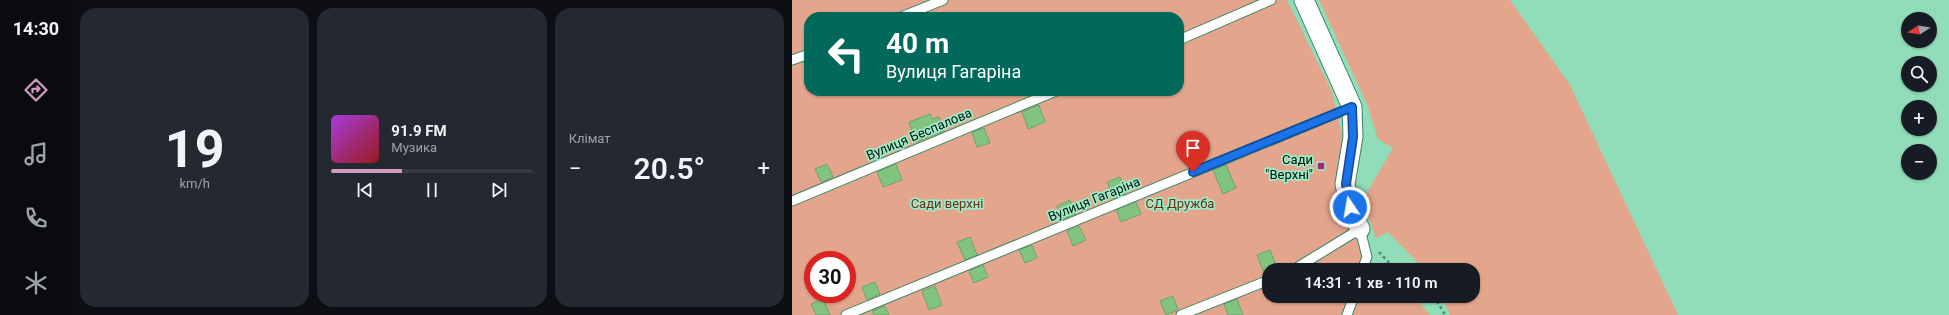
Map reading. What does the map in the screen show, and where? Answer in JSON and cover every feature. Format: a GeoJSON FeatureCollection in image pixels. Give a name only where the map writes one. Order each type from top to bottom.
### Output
{"type":"FeatureCollection","features":[{"type":"Feature","properties":{"kind":"street"},"geometry":{"type":"LineString","coordinates":[[1304,0],[1352,107],[1353,137],[1346,184],[1350,207],[1360,229]]}},
{"type":"Feature","properties":{"kind":"lane"},"geometry":{"type":"LineString","coordinates":[[913,12],[943,0]]}},
{"type":"Feature","properties":{"kind":"lane"},"geometry":{"type":"LineString","coordinates":[[1184,38],[1271,0]]}},
{"type":"Feature","properties":{"kind":"lane"},"geometry":{"type":"LineString","coordinates":[[792,60],[804,56]]}},
{"type":"Feature","properties":{"kind":"lane","name":"Вулиця Беспалова"},"geometry":{"type":"LineString","coordinates":[[792,201],[1044,96]]}},
{"type":"Feature","properties":{"kind":"lane","name":"Вулиця Гагаріна"},"geometry":{"type":"LineString","coordinates":[[846,315],[1352,107]]}},
{"type":"Feature","properties":{"kind":"lane"},"geometry":{"type":"LineString","coordinates":[[1304,263],[1360,229],[1367,257],[1365,263]]}},
{"type":"Feature","properties":{"kind":"lane"},"geometry":{"type":"LineString","coordinates":[[1181,315],[1262,283]]}},
{"type":"Feature","properties":{"kind":"lane"},"geometry":{"type":"LineString","coordinates":[[1347,315],[1351,303]]}},
{"type":"Feature","properties":{"kind":"path"},"geometry":{"type":"LineString","coordinates":[[1438,303],[1445,315]]}},
{"type":"Feature","properties":{"kind":"green space","name":"Сади верхні"},"geometry":{"type":"Polygon","coordinates":[[[792,0],[1287,0],[1332,92],[1372,263],[1262,263],[1262,303],[1420,303],[1430,315],[792,315],[792,0]]]}},
{"type":"Feature","properties":{"kind":"green space"},"geometry":{"type":"Polygon","coordinates":[[[1319,0],[1510,0],[1570,85],[1678,315],[1450,315],[1444,303],[1480,303],[1480,263],[1418,263],[1388,232],[1376,238],[1364,205],[1365,196],[1393,148],[1378,139],[1367,104],[1319,0]]]}},
{"type":"Feature","properties":{"kind":"building"},"geometry":{"type":"Polygon","coordinates":[[[1039,105],[1045,122],[1028,129],[1022,112],[1039,105]]]}},
{"type":"Feature","properties":{"kind":"building"},"geometry":{"type":"Polygon","coordinates":[[[930,114],[932,119],[939,117],[944,131],[916,142],[909,122],[930,114]]]}},
{"type":"Feature","properties":{"kind":"building"},"geometry":{"type":"Polygon","coordinates":[[[984,128],[990,143],[977,147],[972,132],[984,128]]]}},
{"type":"Feature","properties":{"kind":"building"},"geometry":{"type":"Polygon","coordinates":[[[827,164],[833,177],[821,182],[815,169],[827,164]]]}},
{"type":"Feature","properties":{"kind":"building"},"geometry":{"type":"Polygon","coordinates":[[[896,164],[902,180],[883,187],[877,172],[896,164]]]}},
{"type":"Feature","properties":{"kind":"building"},"geometry":{"type":"Polygon","coordinates":[[[1226,165],[1236,188],[1223,194],[1213,170],[1226,165]]]}},
{"type":"Feature","properties":{"kind":"building"},"geometry":{"type":"Polygon","coordinates":[[[1120,177],[1127,193],[1114,199],[1107,182],[1120,177]]]}},
{"type":"Feature","properties":{"kind":"building"},"geometry":{"type":"Polygon","coordinates":[[[1070,200],[1076,214],[1063,219],[1057,206],[1070,200]]]}},
{"type":"Feature","properties":{"kind":"building"},"geometry":{"type":"Polygon","coordinates":[[[1136,202],[1141,214],[1121,222],[1116,210],[1136,202]]]}},
{"type":"Feature","properties":{"kind":"building"},"geometry":{"type":"Polygon","coordinates":[[[1079,226],[1086,240],[1073,246],[1067,231],[1079,226]]]}},
{"type":"Feature","properties":{"kind":"building"},"geometry":{"type":"Polygon","coordinates":[[[970,237],[977,255],[965,260],[957,242],[970,237]]]}},
{"type":"Feature","properties":{"kind":"building"},"geometry":{"type":"Polygon","coordinates":[[[1032,245],[1037,258],[1025,263],[1019,250],[1032,245]]]}},
{"type":"Feature","properties":{"kind":"building"},"geometry":{"type":"Polygon","coordinates":[[[1270,250],[1275,263],[1262,263],[1262,268],[1257,255],[1270,250]]]}},
{"type":"Feature","properties":{"kind":"building"},"geometry":{"type":"Polygon","coordinates":[[[983,265],[988,277],[974,283],[969,271],[983,265]]]}},
{"type":"Feature","properties":{"kind":"building"},"geometry":{"type":"Polygon","coordinates":[[[875,282],[880,294],[867,300],[862,287],[875,282]]]}},
{"type":"Feature","properties":{"kind":"building"},"geometry":{"type":"Polygon","coordinates":[[[935,286],[942,305],[929,310],[922,291],[935,286]]]}},
{"type":"Feature","properties":{"kind":"building"},"geometry":{"type":"Polygon","coordinates":[[[1173,296],[1178,310],[1166,315],[1160,301],[1173,296]]]}},
{"type":"Feature","properties":{"kind":"building"},"geometry":{"type":"Polygon","coordinates":[[[1237,299],[1243,315],[1228,315],[1224,304],[1237,299]]]}},
{"type":"Feature","properties":{"kind":"building"},"geometry":{"type":"Polygon","coordinates":[[[825,303],[830,315],[816,315],[811,304],[825,303]]]}},
{"type":"Feature","properties":{"kind":"building"},"geometry":{"type":"Polygon","coordinates":[[[885,306],[889,315],[874,315],[872,311],[885,306]]]}},
{"type":"Feature","properties":{"kind":"place","name":"Сади \"Верхні\""},"geometry":{"type":"Point","coordinates":[1321,166]}},
{"type":"Feature","properties":{"kind":"route"},"geometry":{"type":"LineString","coordinates":[[1193,172],[1352,107],[1353,137],[1346,184],[1350,207]]}},
{"type":"Feature","properties":{"kind":"park label","name":"СД Дружба"},"geometry":{"type":"Point","coordinates":[1180,203]}}]}
